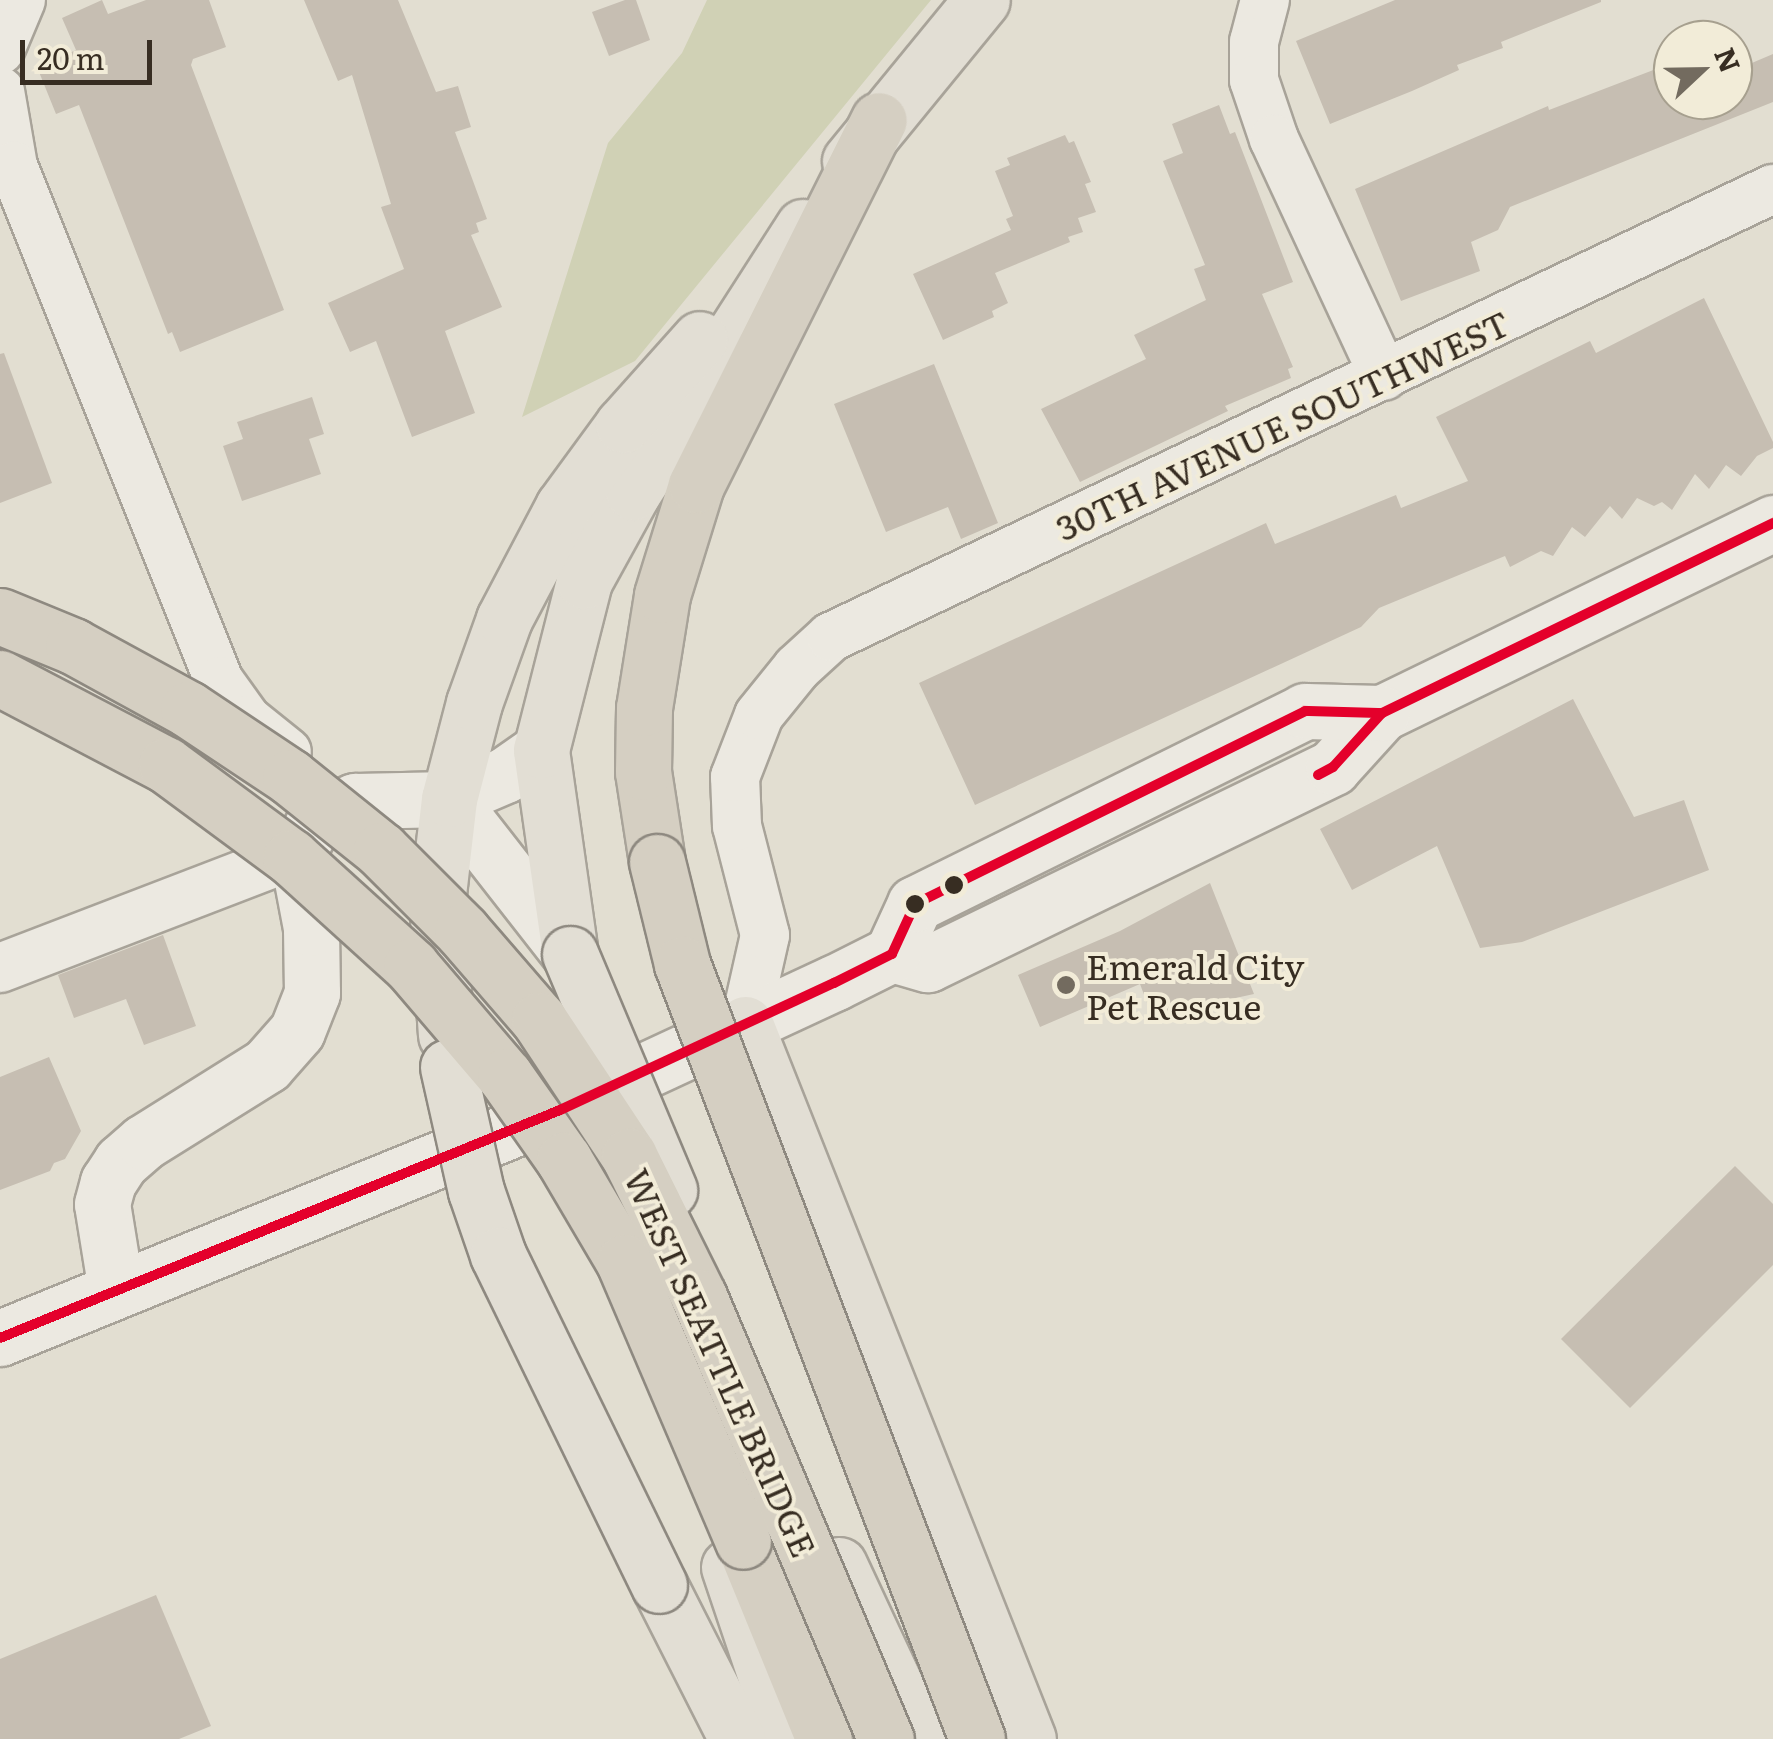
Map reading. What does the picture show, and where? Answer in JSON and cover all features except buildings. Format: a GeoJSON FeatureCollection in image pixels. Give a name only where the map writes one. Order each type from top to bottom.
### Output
{"type":"FeatureCollection","features":[{"type":"Feature","properties":{"kind":"highway"},"geometry":{"type":"LineString","coordinates":[[879,120],[696,485],[662,595],[644,708],[643,772],[657,862],[682,964],[978,1739]]}},
{"type":"Feature","properties":{"kind":"highway","name":"WEST SEATTLE BRIDGE"},"geometry":{"type":"LineString","coordinates":[[0,616],[72,646],[188,709],[290,777],[381,850],[462,931],[539,1020],[629,1156],[699,1297],[886,1739]]}},
{"type":"Feature","properties":{"kind":"highway","name":"WEST SEATTLE BRIDGE"},"geometry":{"type":"LineString","coordinates":[[0,678],[166,765],[292,857],[411,966],[505,1076],[564,1160],[624,1262],[824,1739]]}},
{"type":"Feature","properties":{"kind":"main road"},"geometry":{"type":"LineString","coordinates":[[920,1739],[652,1152],[570,954],[541,750],[584,581],[633,492],[812,214],[879,120],[982,0]]}},
{"type":"Feature","properties":{"kind":"main road"},"geometry":{"type":"LineString","coordinates":[[737,1739],[498,1255],[476,1192],[448,1068],[437,903],[449,799],[474,703],[504,619],[563,506],[623,425],[812,214]]}},
{"type":"Feature","properties":{"kind":"main road"},"geometry":{"type":"LineString","coordinates":[[0,1338],[560,1110],[892,954],[928,964],[1333,768],[1382,714],[1773,523]]}},
{"type":"Feature","properties":{"kind":"main road"},"geometry":{"type":"LineString","coordinates":[[116,1290],[102,1204],[108,1182],[121,1162],[144,1142],[268,1065],[297,1031],[312,993],[310,928],[297,854],[316,818],[355,801],[449,799],[506,775],[541,750]]}},
{"type":"Feature","properties":{"kind":"main road"},"geometry":{"type":"LineString","coordinates":[[449,799],[570,954]]}},
{"type":"Feature","properties":{"kind":"main road"},"geometry":{"type":"LineString","coordinates":[[744,1024],[1028,1739]]}},
{"type":"Feature","properties":{"kind":"main road"},"geometry":{"type":"LineString","coordinates":[[560,1110],[620,1247],[787,1739]]}},
{"type":"Feature","properties":{"kind":"street"},"geometry":{"type":"LineString","coordinates":[[0,50],[21,0]]}},
{"type":"Feature","properties":{"kind":"street"},"geometry":{"type":"LineString","coordinates":[[1265,0],[1254,42],[1254,80],[1274,140],[1384,376]]}},
{"type":"Feature","properties":{"kind":"street"},"geometry":{"type":"LineString","coordinates":[[1,98],[13,166],[219,681],[247,720],[355,801]]}},
{"type":"Feature","properties":{"kind":"street","name":"30TH AVENUE SOUTHWEST"},"geometry":{"type":"LineString","coordinates":[[744,1024],[765,934],[737,826],[736,776],[760,715],[796,668],[831,637],[1773,189]]}},
{"type":"Feature","properties":{"kind":"street"},"geometry":{"type":"LineString","coordinates":[[0,968],[297,854]]}},
{"type":"Feature","properties":{"kind":"green space"},"geometry":{"type":"Polygon","coordinates":[[[707,0],[931,0],[635,361],[522,417],[608,143],[682,53],[707,0]]]}},
{"type":"Feature","properties":{"kind":"transit line"},"geometry":{"type":"LineString","coordinates":[[1318,775],[1333,767],[1382,713],[1773,523]]}},
{"type":"Feature","properties":{"kind":"transit line"},"geometry":{"type":"LineString","coordinates":[[0,1338],[560,1110],[834,983],[892,954],[915,904],[1305,711],[1382,713]]}},
{"type":"Feature","properties":{"kind":"place","name":"Emerald City Pet Rescue"},"geometry":{"type":"Point","coordinates":[1066,985]}}]}
